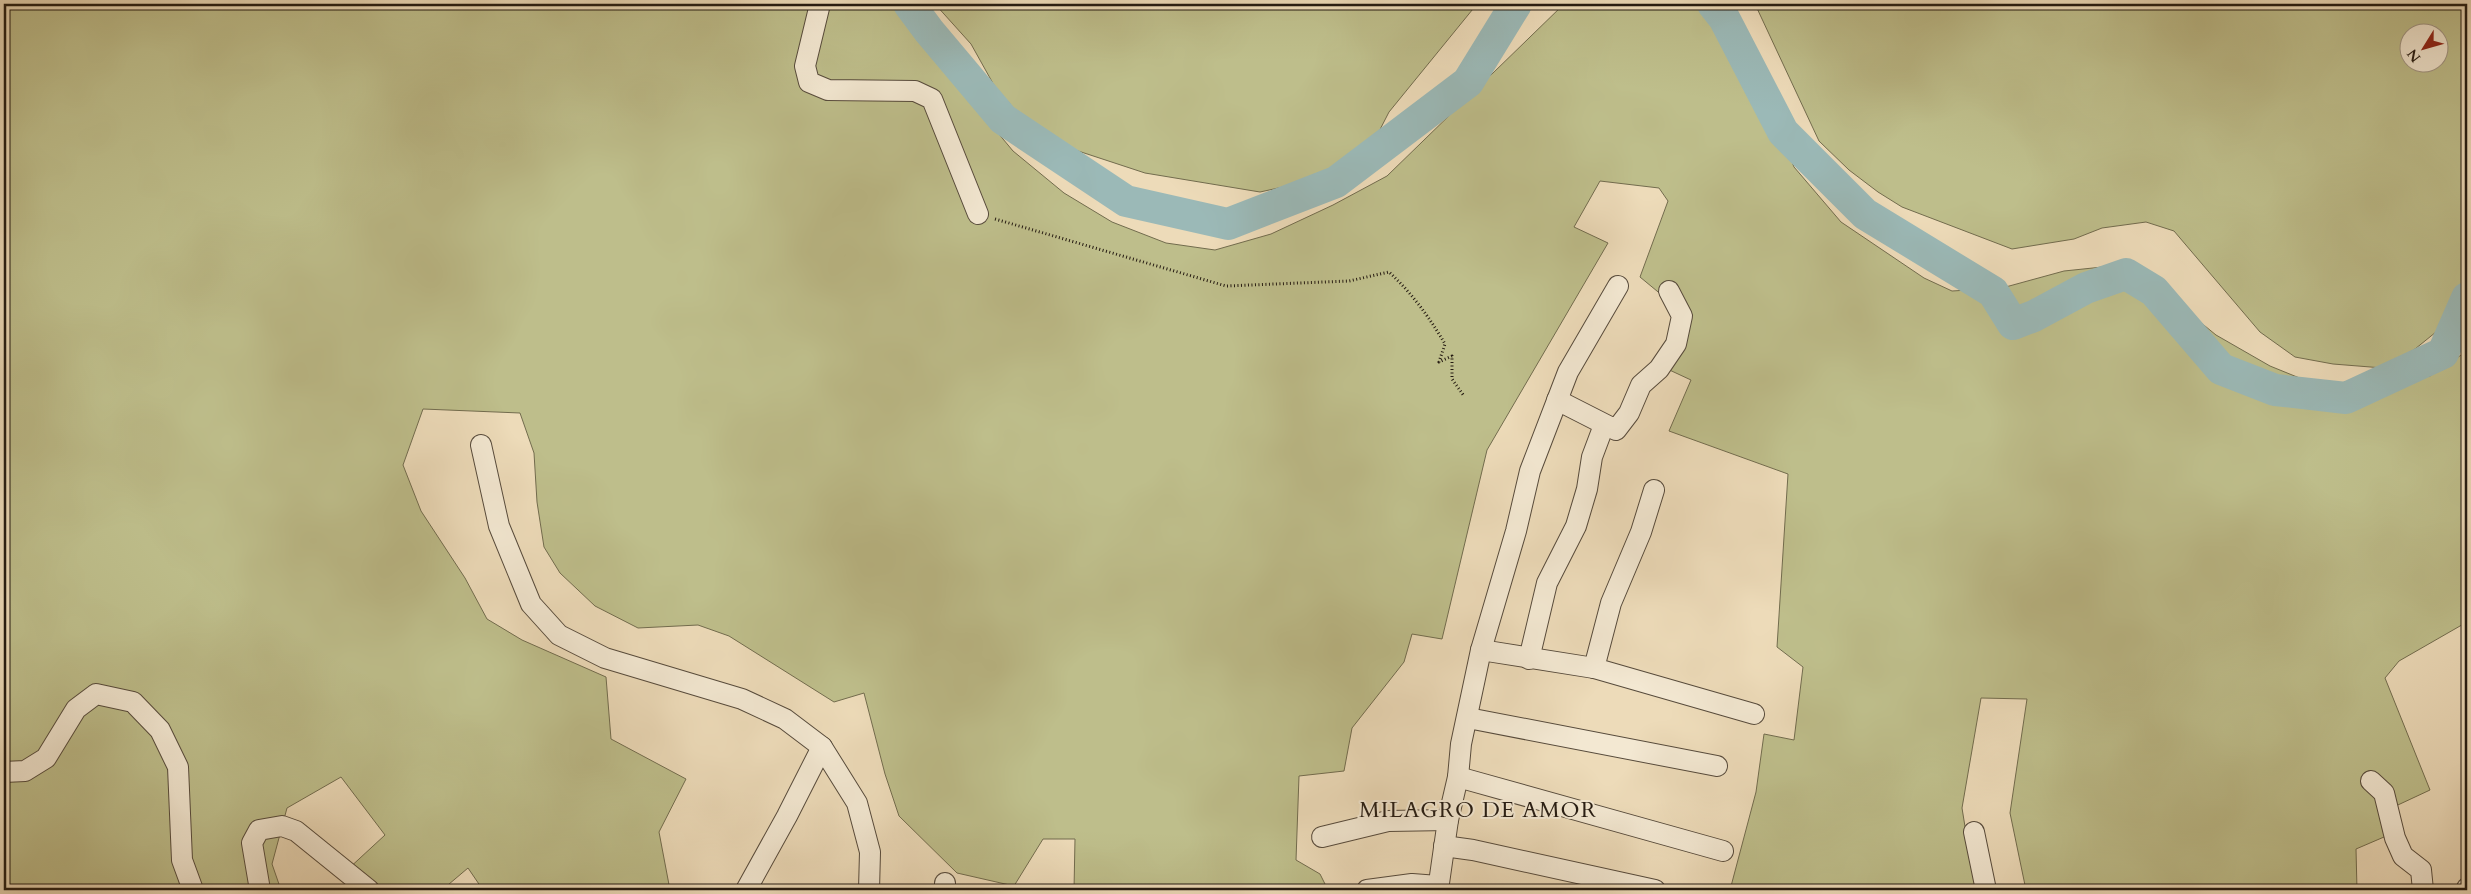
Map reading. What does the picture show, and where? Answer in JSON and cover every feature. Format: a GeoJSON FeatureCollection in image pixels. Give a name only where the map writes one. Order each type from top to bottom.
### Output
{"type":"FeatureCollection","features":[{"type":"Feature","properties":{"kind":"street"},"geometry":{"type":"LineString","coordinates":[[820,4],[805,66],[809,82],[828,90],[915,91],[932,99],[978,214]]}},
{"type":"Feature","properties":{"kind":"street"},"geometry":{"type":"LineString","coordinates":[[1367,890],[1412,884],[1438,888],[1448,820],[1458,777],[1461,744],[1481,650],[1516,531],[1530,471],[1568,372],[1618,286]]}},
{"type":"Feature","properties":{"kind":"street"},"geometry":{"type":"LineString","coordinates":[[1557,400],[1616,430],[1629,412],[1641,385],[1659,369],[1676,344],[1682,316],[1669,291]]}},
{"type":"Feature","properties":{"kind":"street"},"geometry":{"type":"LineString","coordinates":[[1529,659],[1547,583],[1576,526],[1587,489],[1592,457],[1604,424]]}},
{"type":"Feature","properties":{"kind":"street"},"geometry":{"type":"LineString","coordinates":[[481,445],[499,526],[530,604],[559,635],[605,658],[742,699],[785,718],[822,746],[857,804],[870,852],[868,890]]}},
{"type":"Feature","properties":{"kind":"street"},"geometry":{"type":"LineString","coordinates":[[1594,668],[1611,604],[1641,532],[1654,490]]}},
{"type":"Feature","properties":{"kind":"street"},"geometry":{"type":"LineString","coordinates":[[1481,650],[1594,668],[1754,714]]}},
{"type":"Feature","properties":{"kind":"street"},"geometry":{"type":"LineString","coordinates":[[4,772],[25,771],[46,758],[76,709],[96,694],[133,702],[160,730],[178,767],[182,860],[193,890]]}},
{"type":"Feature","properties":{"kind":"street"},"geometry":{"type":"LineString","coordinates":[[1468,718],[1717,766]]}},
{"type":"Feature","properties":{"kind":"street"},"geometry":{"type":"LineString","coordinates":[[746,890],[787,816],[822,746]]}},
{"type":"Feature","properties":{"kind":"street"},"geometry":{"type":"LineString","coordinates":[[1458,777],[1723,851]]}},
{"type":"Feature","properties":{"kind":"street"},"geometry":{"type":"LineString","coordinates":[[2371,781],[2384,793],[2395,838],[2403,856],[2420,870],[2423,890]]}},
{"type":"Feature","properties":{"kind":"street"},"geometry":{"type":"LineString","coordinates":[[1322,837],[1388,821],[1448,820]]}},
{"type":"Feature","properties":{"kind":"street"},"geometry":{"type":"LineString","coordinates":[[260,890],[252,843],[259,830],[282,826],[296,831],[369,890]]}},
{"type":"Feature","properties":{"kind":"street"},"geometry":{"type":"LineString","coordinates":[[1974,832],[1986,890]]}},
{"type":"Feature","properties":{"kind":"street"},"geometry":{"type":"LineString","coordinates":[[1444,846],[1473,850],[1655,890]]}},
{"type":"Feature","properties":{"kind":"path"},"geometry":{"type":"LineString","coordinates":[[978,214],[1226,286],[1349,281],[1389,272],[1405,286],[1438,332],[1445,344],[1439,362],[1452,356],[1452,379],[1464,396]]}},
{"type":"Feature","properties":{"kind":"green space"},"geometry":{"type":"Polygon","coordinates":[[[4,4],[904,4],[932,39],[983,115],[1013,151],[1064,193],[1112,222],[1166,243],[1215,250],[1271,234],[1333,205],[1387,176],[1564,4],[1705,4],[1780,132],[1794,167],[1841,222],[1924,278],[1952,291],[2002,288],[2064,271],[2112,266],[2172,299],[2216,335],[2270,366],[2329,390],[2365,391],[2430,376],[2467,351],[2467,622],[2399,661],[2385,678],[2430,790],[2385,811],[2391,834],[2356,849],[2357,890],[2026,890],[2010,813],[2027,699],[1981,698],[1962,808],[1967,839],[1981,890],[1730,890],[1756,792],[1764,734],[1794,740],[1803,667],[1777,647],[1788,474],[1669,431],[1691,380],[1663,367],[1686,315],[1640,277],[1668,201],[1659,188],[1600,181],[1574,227],[1608,243],[1487,450],[1442,639],[1412,634],[1404,662],[1352,728],[1344,771],[1299,776],[1296,860],[1320,874],[1328,890],[1074,890],[1075,839],[1043,839],[1014,886],[957,873],[899,816],[885,774],[864,693],[834,702],[729,636],[698,625],[638,628],[595,606],[560,573],[544,547],[537,502],[534,453],[520,413],[423,409],[403,465],[421,511],[465,578],[487,619],[522,640],[606,677],[611,739],[686,779],[659,832],[670,890],[483,890],[468,868],[442,890],[359,890],[346,871],[385,835],[341,777],[287,808],[272,864],[281,890],[4,890],[4,4]]]}},
{"type":"Feature","properties":{"kind":"green space"},"geometry":{"type":"Polygon","coordinates":[[[935,4],[1477,4],[1389,112],[1371,147],[1347,173],[1260,192],[1145,173],[1066,147],[1034,131],[995,87],[971,44],[935,4]]]}},
{"type":"Feature","properties":{"kind":"green space"},"geometry":{"type":"Polygon","coordinates":[[[1755,4],[2467,4],[2467,292],[2436,332],[2415,349],[2383,368],[2333,364],[2295,357],[2260,332],[2174,231],[2146,222],[2102,228],[2074,239],[2012,249],[1902,207],[1849,170],[1819,141],[1755,4]]]}},
{"type":"Feature","properties":{"kind":"waterway"},"geometry":{"type":"LineString","coordinates":[[909,4],[929,31],[1003,119],[1126,201],[1228,224],[1336,182],[1468,82],[1516,4]]}},
{"type":"Feature","properties":{"kind":"waterway"},"geometry":{"type":"LineString","coordinates":[[1713,4],[1724,18],[1783,132],[1865,214],[1993,292],[2013,324],[2034,316],[2086,288],[2126,274],[2154,291],[2221,369],[2275,390],[2346,398],[2443,353],[2467,298]]}},
{"type":"Feature","properties":{"kind":"district","name":"MILAGRO DE AMOR"},"geometry":{"type":"Point","coordinates":[1478,810]}}]}
